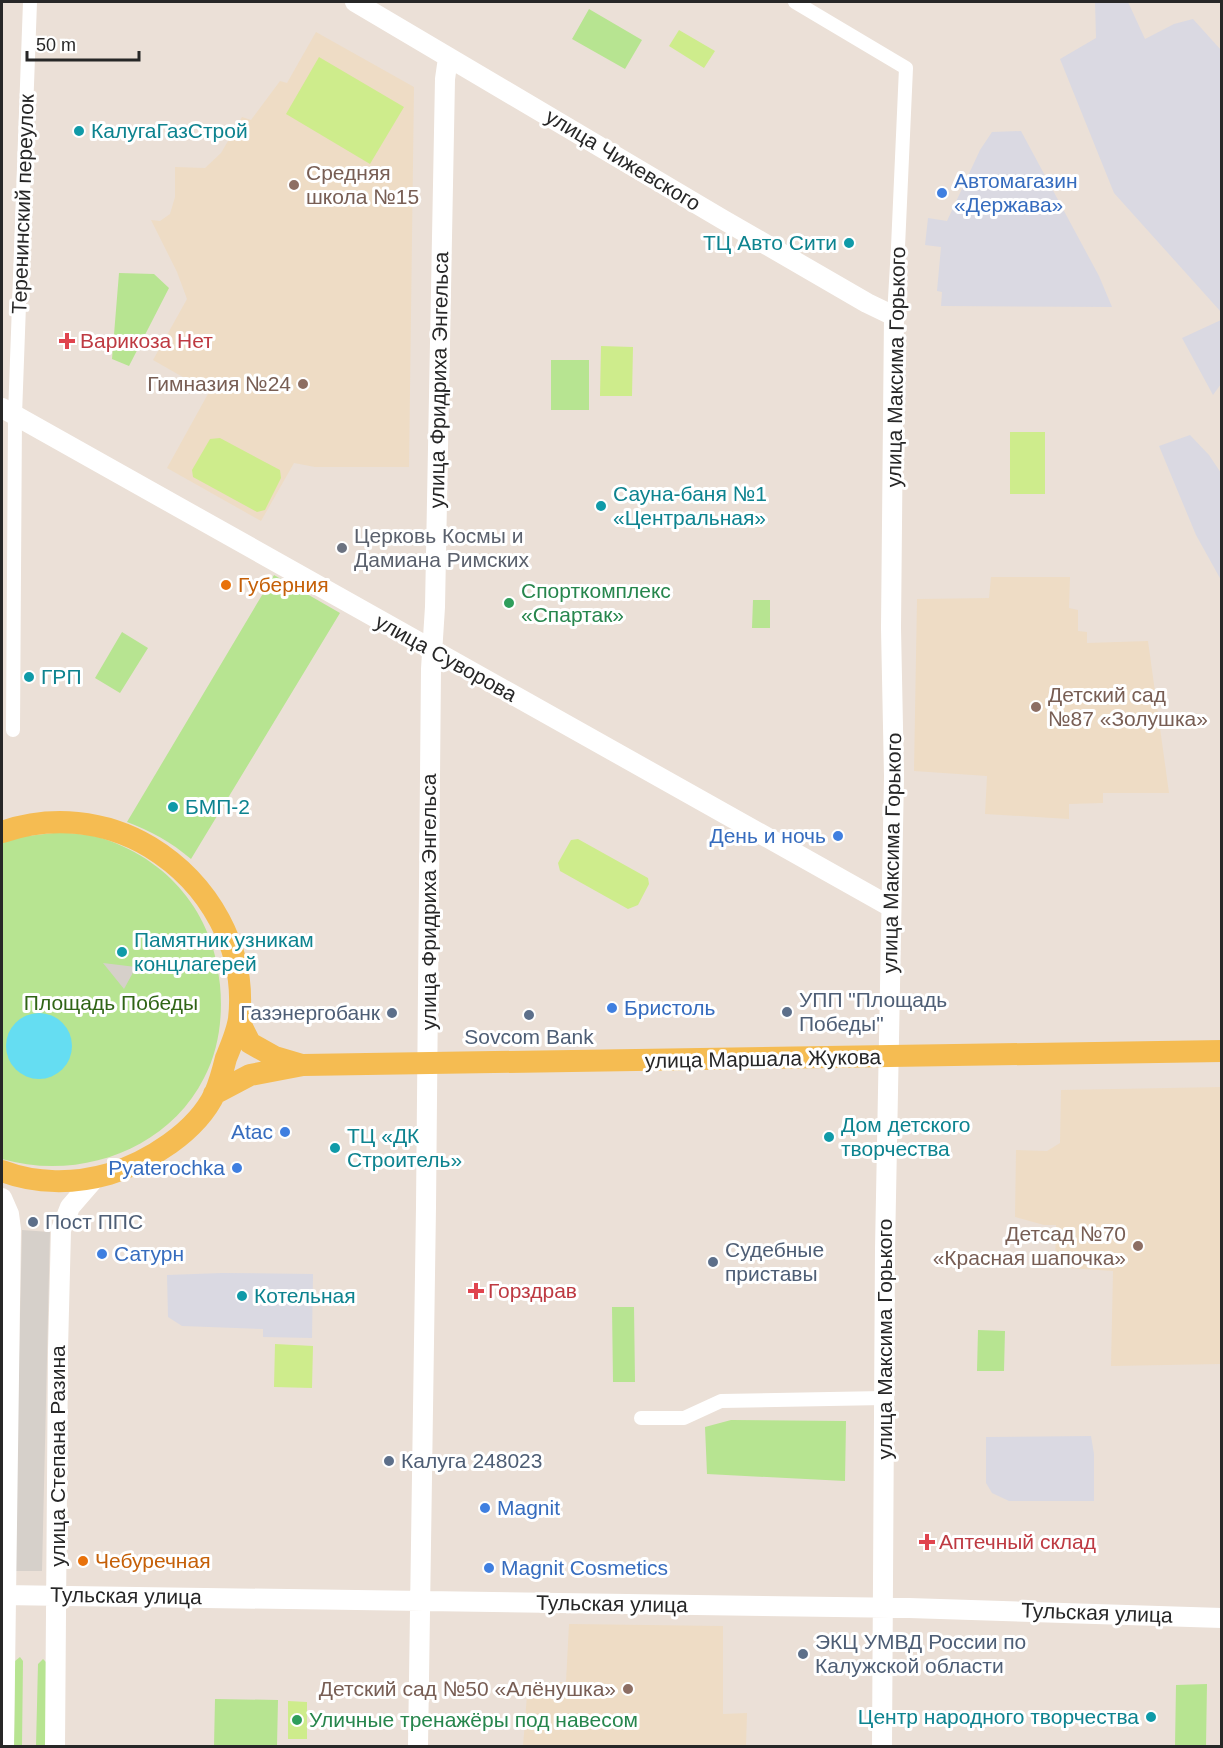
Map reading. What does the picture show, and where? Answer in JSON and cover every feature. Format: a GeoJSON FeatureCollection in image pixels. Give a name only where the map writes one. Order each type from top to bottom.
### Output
{"type":"FeatureCollection","features":[{"type":"Feature","properties":{"kind":"main road"},"geometry":{"type":"LineString","coordinates":[[2,832],[18,826],[47,822],[77,822],[106,828],[134,838],[180,867],[211,904],[226,931],[235,960],[240,990],[239,1021],[214,1094],[179,1137],[154,1155],[126,1169],[96,1177],[56,1181],[35,1180],[2,1171]]}},
{"type":"Feature","properties":{"kind":"main road"},"geometry":{"type":"LineString","coordinates":[[239,1021],[250,1042],[276,1057],[303,1065]]}},
{"type":"Feature","properties":{"kind":"main road","name":"улица Маршала Жукова"},"geometry":{"type":"LineString","coordinates":[[303,1065],[1221,1051]]}},
{"type":"Feature","properties":{"kind":"main road"},"geometry":{"type":"LineString","coordinates":[[214,1094],[250,1075],[303,1065]]}},
{"type":"Feature","properties":{"kind":"street","name":"Теренинский переулок"},"geometry":{"type":"LineString","coordinates":[[13,730],[8,411],[30,2]]}},
{"type":"Feature","properties":{"kind":"street","name":"улица Чижевского"},"geometry":{"type":"LineString","coordinates":[[355,2],[753,237],[867,303],[894,315]]}},
{"type":"Feature","properties":{"kind":"street","name":"улица Максима Горького"},"geometry":{"type":"LineString","coordinates":[[795,2],[906,68],[894,315],[891,628],[894,776],[884,1398],[882,1746]]}},
{"type":"Feature","properties":{"kind":"street","name":"улица Фридриха Энгельса"},"geometry":{"type":"LineString","coordinates":[[418,1746],[432,651],[445,79],[448,58]]}},
{"type":"Feature","properties":{"kind":"street","name":"улица Суворова"},"geometry":{"type":"LineString","coordinates":[[8,411],[891,907]]}},
{"type":"Feature","properties":{"kind":"street","name":"улица Степана Разина"},"geometry":{"type":"LineString","coordinates":[[55,1746],[61,1230],[70,1207],[96,1177]]}},
{"type":"Feature","properties":{"kind":"street"},"geometry":{"type":"LineString","coordinates":[[2,1198],[9,1214],[11,1229],[4,1595],[4,1746]]}},
{"type":"Feature","properties":{"kind":"street"},"geometry":{"type":"LineString","coordinates":[[641,1418],[684,1418],[721,1401],[884,1398]]}},
{"type":"Feature","properties":{"kind":"street","name":"Тульская улица"},"geometry":{"type":"LineString","coordinates":[[4,1595],[883,1608],[1221,1618]]}},
{"type":"Feature","properties":{"kind":"shaded area"},"geometry":{"type":"Polygon","coordinates":[[[1095,2],[1128,2],[1145,39],[1174,24],[1193,19],[1221,50],[1221,312],[1114,193],[1060,59],[1096,38],[1095,2]]]}},
{"type":"Feature","properties":{"kind":"shaded area"},"geometry":{"type":"Polygon","coordinates":[[[316,32],[414,87],[409,467],[315,467],[294,463],[261,521],[167,468],[209,392],[153,360],[187,299],[177,272],[151,220],[160,221],[170,214],[175,197],[175,167],[205,168],[221,153],[242,117],[251,120],[280,81],[287,83],[316,32]]]}},
{"type":"Feature","properties":{"kind":"shaded area"},"geometry":{"type":"Polygon","coordinates":[[[1021,131],[1099,276],[1112,307],[941,306],[942,292],[937,291],[941,247],[925,245],[928,218],[947,221],[980,150],[992,132],[1021,131]]]}},
{"type":"Feature","properties":{"kind":"shaded area"},"geometry":{"type":"Polygon","coordinates":[[[1221,320],[1221,384],[1213,395],[1182,338],[1221,320]]]}},
{"type":"Feature","properties":{"kind":"shaded area"},"geometry":{"type":"Polygon","coordinates":[[[1190,435],[1209,455],[1221,473],[1221,580],[1196,535],[1159,446],[1190,435]]]}},
{"type":"Feature","properties":{"kind":"shaded area","name":"Детский сад №87 «Золушка»"},"geometry":{"type":"Polygon","coordinates":[[[991,577],[1070,577],[1069,608],[1078,610],[1078,631],[1087,632],[1087,643],[1148,641],[1169,793],[1103,793],[1103,803],[1069,804],[1069,819],[985,814],[987,776],[914,771],[917,599],[989,598],[991,577]]]}},
{"type":"Feature","properties":{"kind":"shaded area"},"geometry":{"type":"Polygon","coordinates":[[[103,963],[136,967],[124,989],[103,963]]]}},
{"type":"Feature","properties":{"kind":"shaded area","name":"Детсад №70 «Красная шапочка»"},"geometry":{"type":"Polygon","coordinates":[[[1221,1087],[1221,1364],[1111,1366],[1113,1271],[1055,1267],[1056,1225],[1044,1225],[1015,1217],[1016,1150],[1047,1151],[1060,1143],[1061,1090],[1221,1087]]]}},
{"type":"Feature","properties":{"kind":"shaded area"},"geometry":{"type":"Polygon","coordinates":[[[22,1230],[50,1232],[42,1571],[14,1571],[22,1230]]]}},
{"type":"Feature","properties":{"kind":"shaded area"},"geometry":{"type":"Polygon","coordinates":[[[313,1274],[312,1338],[263,1337],[263,1329],[182,1326],[168,1317],[167,1275],[313,1274]]]}},
{"type":"Feature","properties":{"kind":"shaded area"},"geometry":{"type":"Polygon","coordinates":[[[1091,1436],[1094,1454],[1094,1501],[1009,1501],[992,1493],[986,1483],[986,1437],[1091,1436]]]}},
{"type":"Feature","properties":{"kind":"shaded area","name":"Детский сад №50 «Алёнушка»"},"geometry":{"type":"Polygon","coordinates":[[[569,1624],[723,1626],[723,1714],[747,1713],[746,1746],[523,1746],[527,1695],[542,1683],[566,1682],[569,1624]]]}},
{"type":"Feature","properties":{"kind":"green space"},"geometry":{"type":"Polygon","coordinates":[[[589,9],[642,40],[625,69],[572,39],[589,9]]]}},
{"type":"Feature","properties":{"kind":"green space"},"geometry":{"type":"Polygon","coordinates":[[[679,30],[715,51],[704,68],[669,46],[679,30]]]}},
{"type":"Feature","properties":{"kind":"green space"},"geometry":{"type":"Polygon","coordinates":[[[319,57],[404,107],[370,164],[286,114],[319,57]]]}},
{"type":"Feature","properties":{"kind":"green space"},"geometry":{"type":"Polygon","coordinates":[[[119,273],[154,274],[169,288],[129,366],[112,359],[119,273]]]}},
{"type":"Feature","properties":{"kind":"green space"},"geometry":{"type":"Polygon","coordinates":[[[601,346],[633,347],[632,396],[600,396],[601,346]]]}},
{"type":"Feature","properties":{"kind":"green space"},"geometry":{"type":"Polygon","coordinates":[[[551,360],[589,360],[589,410],[551,410],[551,360]]]}},
{"type":"Feature","properties":{"kind":"green space"},"geometry":{"type":"Polygon","coordinates":[[[1010,432],[1045,432],[1045,494],[1010,494],[1010,432]]]}},
{"type":"Feature","properties":{"kind":"green space"},"geometry":{"type":"Polygon","coordinates":[[[220,438],[280,470],[281,478],[265,510],[257,512],[193,477],[192,470],[210,439],[220,438]]]}},
{"type":"Feature","properties":{"kind":"green space"},"geometry":{"type":"Polygon","coordinates":[[[274,575],[340,613],[191,859],[160,837],[127,822],[274,575]]]}},
{"type":"Feature","properties":{"kind":"green space"},"geometry":{"type":"Polygon","coordinates":[[[753,600],[770,600],[770,628],[752,628],[753,600]]]}},
{"type":"Feature","properties":{"kind":"green space"},"geometry":{"type":"Polygon","coordinates":[[[122,632],[148,648],[120,693],[95,678],[122,632]]]}},
{"type":"Feature","properties":{"kind":"green space","name":"Площадь Победы"},"geometry":{"type":"Polygon","coordinates":[[[62,832],[98,837],[123,846],[166,874],[183,892],[197,912],[208,934],[216,959],[220,985],[220,1021],[213,1056],[204,1078],[188,1103],[168,1125],[144,1142],[118,1154],[90,1162],[60,1166],[31,1165],[2,1159],[2,843],[19,837],[62,832]]]}},
{"type":"Feature","properties":{"kind":"green space"},"geometry":{"type":"Polygon","coordinates":[[[578,839],[648,878],[649,884],[638,905],[628,909],[560,871],[558,863],[571,840],[578,839]]]}},
{"type":"Feature","properties":{"kind":"green space"},"geometry":{"type":"Polygon","coordinates":[[[612,1307],[634,1307],[635,1382],[613,1382],[612,1307]]]}},
{"type":"Feature","properties":{"kind":"green space"},"geometry":{"type":"Polygon","coordinates":[[[978,1330],[1005,1331],[1004,1371],[977,1371],[978,1330]]]}},
{"type":"Feature","properties":{"kind":"green space"},"geometry":{"type":"Polygon","coordinates":[[[275,1344],[313,1346],[312,1388],[274,1387],[275,1344]]]}},
{"type":"Feature","properties":{"kind":"green space"},"geometry":{"type":"Polygon","coordinates":[[[731,1420],[846,1421],[845,1481],[707,1474],[705,1427],[731,1420]]]}},
{"type":"Feature","properties":{"kind":"green space"},"geometry":{"type":"Polygon","coordinates":[[[20,1657],[23,1661],[22,1746],[14,1746],[15,1661],[20,1657]]]}},
{"type":"Feature","properties":{"kind":"green space"},"geometry":{"type":"Polygon","coordinates":[[[43,1659],[49,1665],[47,1746],[36,1746],[38,1664],[43,1659]]]}},
{"type":"Feature","properties":{"kind":"green space"},"geometry":{"type":"Polygon","coordinates":[[[1207,1684],[1206,1746],[1175,1746],[1176,1685],[1207,1684]]]}},
{"type":"Feature","properties":{"kind":"green space"},"geometry":{"type":"Polygon","coordinates":[[[215,1699],[278,1700],[277,1746],[214,1746],[215,1699]]]}},
{"type":"Feature","properties":{"kind":"green space","name":"Уличные тренажёры под навесом"},"geometry":{"type":"Polygon","coordinates":[[[288,1701],[307,1702],[307,1739],[288,1739],[288,1701]]]}},
{"type":"Feature","properties":{"kind":"water"},"geometry":{"type":"Polygon","coordinates":[[[39,1013],[52,1016],[62,1023],[69,1033],[72,1046],[69,1059],[62,1069],[52,1076],[39,1079],[26,1076],[16,1069],[9,1059],[6,1046],[9,1033],[16,1023],[26,1016],[39,1013]]]}},
{"type":"Feature","properties":{"kind":"place","name":"КалугаГазСтрой"},"geometry":{"type":"Point","coordinates":[79,131]}},
{"type":"Feature","properties":{"kind":"place","name":"Средняя школа №15"},"geometry":{"type":"Point","coordinates":[294,185]}},
{"type":"Feature","properties":{"kind":"place","name":"Автомагазин «Держава»"},"geometry":{"type":"Point","coordinates":[942,193]}},
{"type":"Feature","properties":{"kind":"place","name":"ТЦ Авто Сити"},"geometry":{"type":"Point","coordinates":[849,243]}},
{"type":"Feature","properties":{"kind":"place","name":"Варикоза Нет"},"geometry":{"type":"Point","coordinates":[67,341]}},
{"type":"Feature","properties":{"kind":"place","name":"Гимназия №24"},"geometry":{"type":"Point","coordinates":[303,384]}},
{"type":"Feature","properties":{"kind":"place","name":"Сауна-баня №1 «Центральная»"},"geometry":{"type":"Point","coordinates":[601,506]}},
{"type":"Feature","properties":{"kind":"place","name":"Церковь Космы и Дамиана Римских"},"geometry":{"type":"Point","coordinates":[342,548]}},
{"type":"Feature","properties":{"kind":"place","name":"Губерния"},"geometry":{"type":"Point","coordinates":[226,585]}},
{"type":"Feature","properties":{"kind":"place","name":"Спорткомплекс «Спартак»"},"geometry":{"type":"Point","coordinates":[509,603]}},
{"type":"Feature","properties":{"kind":"place","name":"ГРП"},"geometry":{"type":"Point","coordinates":[29,677]}},
{"type":"Feature","properties":{"kind":"place","name":"Детский сад №87 «Золушка»"},"geometry":{"type":"Point","coordinates":[1036,707]}},
{"type":"Feature","properties":{"kind":"place","name":"БМП-2"},"geometry":{"type":"Point","coordinates":[173,807]}},
{"type":"Feature","properties":{"kind":"place","name":"День и ночь"},"geometry":{"type":"Point","coordinates":[838,836]}},
{"type":"Feature","properties":{"kind":"place","name":"Памятник узникам концлагерей"},"geometry":{"type":"Point","coordinates":[122,952]}},
{"type":"Feature","properties":{"kind":"place","name":"Бристоль"},"geometry":{"type":"Point","coordinates":[612,1008]}},
{"type":"Feature","properties":{"kind":"place","name":"УПП \"Площадь Победы\""},"geometry":{"type":"Point","coordinates":[787,1012]}},
{"type":"Feature","properties":{"kind":"place","name":"Газэнергобанк"},"geometry":{"type":"Point","coordinates":[392,1013]}},
{"type":"Feature","properties":{"kind":"place","name":"Sovcom Bank"},"geometry":{"type":"Point","coordinates":[529,1015]}},
{"type":"Feature","properties":{"kind":"place","name":"Atac"},"geometry":{"type":"Point","coordinates":[285,1132]}},
{"type":"Feature","properties":{"kind":"place","name":"Дом детского творчества"},"geometry":{"type":"Point","coordinates":[829,1137]}},
{"type":"Feature","properties":{"kind":"place","name":"ТЦ «ДК Строитель»"},"geometry":{"type":"Point","coordinates":[335,1148]}},
{"type":"Feature","properties":{"kind":"place","name":"Pyaterochka"},"geometry":{"type":"Point","coordinates":[237,1168]}},
{"type":"Feature","properties":{"kind":"place","name":"Пост ППС"},"geometry":{"type":"Point","coordinates":[33,1222]}},
{"type":"Feature","properties":{"kind":"place","name":"Детсад №70 «Красная шапочка»"},"geometry":{"type":"Point","coordinates":[1138,1246]}},
{"type":"Feature","properties":{"kind":"place","name":"Сатурн"},"geometry":{"type":"Point","coordinates":[102,1254]}},
{"type":"Feature","properties":{"kind":"place","name":"Судебные приставы"},"geometry":{"type":"Point","coordinates":[713,1262]}},
{"type":"Feature","properties":{"kind":"place","name":"Горздрав"},"geometry":{"type":"Point","coordinates":[476,1291]}},
{"type":"Feature","properties":{"kind":"place","name":"Котельная"},"geometry":{"type":"Point","coordinates":[242,1296]}},
{"type":"Feature","properties":{"kind":"place","name":"Калуга 248023"},"geometry":{"type":"Point","coordinates":[389,1461]}},
{"type":"Feature","properties":{"kind":"place","name":"Magnit"},"geometry":{"type":"Point","coordinates":[485,1508]}},
{"type":"Feature","properties":{"kind":"place","name":"Аптечный склад"},"geometry":{"type":"Point","coordinates":[927,1542]}},
{"type":"Feature","properties":{"kind":"place","name":"Чебуречная"},"geometry":{"type":"Point","coordinates":[83,1561]}},
{"type":"Feature","properties":{"kind":"place","name":"Magnit Cosmetics"},"geometry":{"type":"Point","coordinates":[489,1568]}},
{"type":"Feature","properties":{"kind":"place","name":"ЭКЦ УМВД России по Калужской области"},"geometry":{"type":"Point","coordinates":[803,1654]}},
{"type":"Feature","properties":{"kind":"place","name":"Детский сад №50 «Алёнушка»"},"geometry":{"type":"Point","coordinates":[628,1689]}},
{"type":"Feature","properties":{"kind":"place","name":"Центр народного творчества"},"geometry":{"type":"Point","coordinates":[1151,1717]}},
{"type":"Feature","properties":{"kind":"place","name":"Уличные тренажёры под навесом"},"geometry":{"type":"Point","coordinates":[297,1720]}}]}
